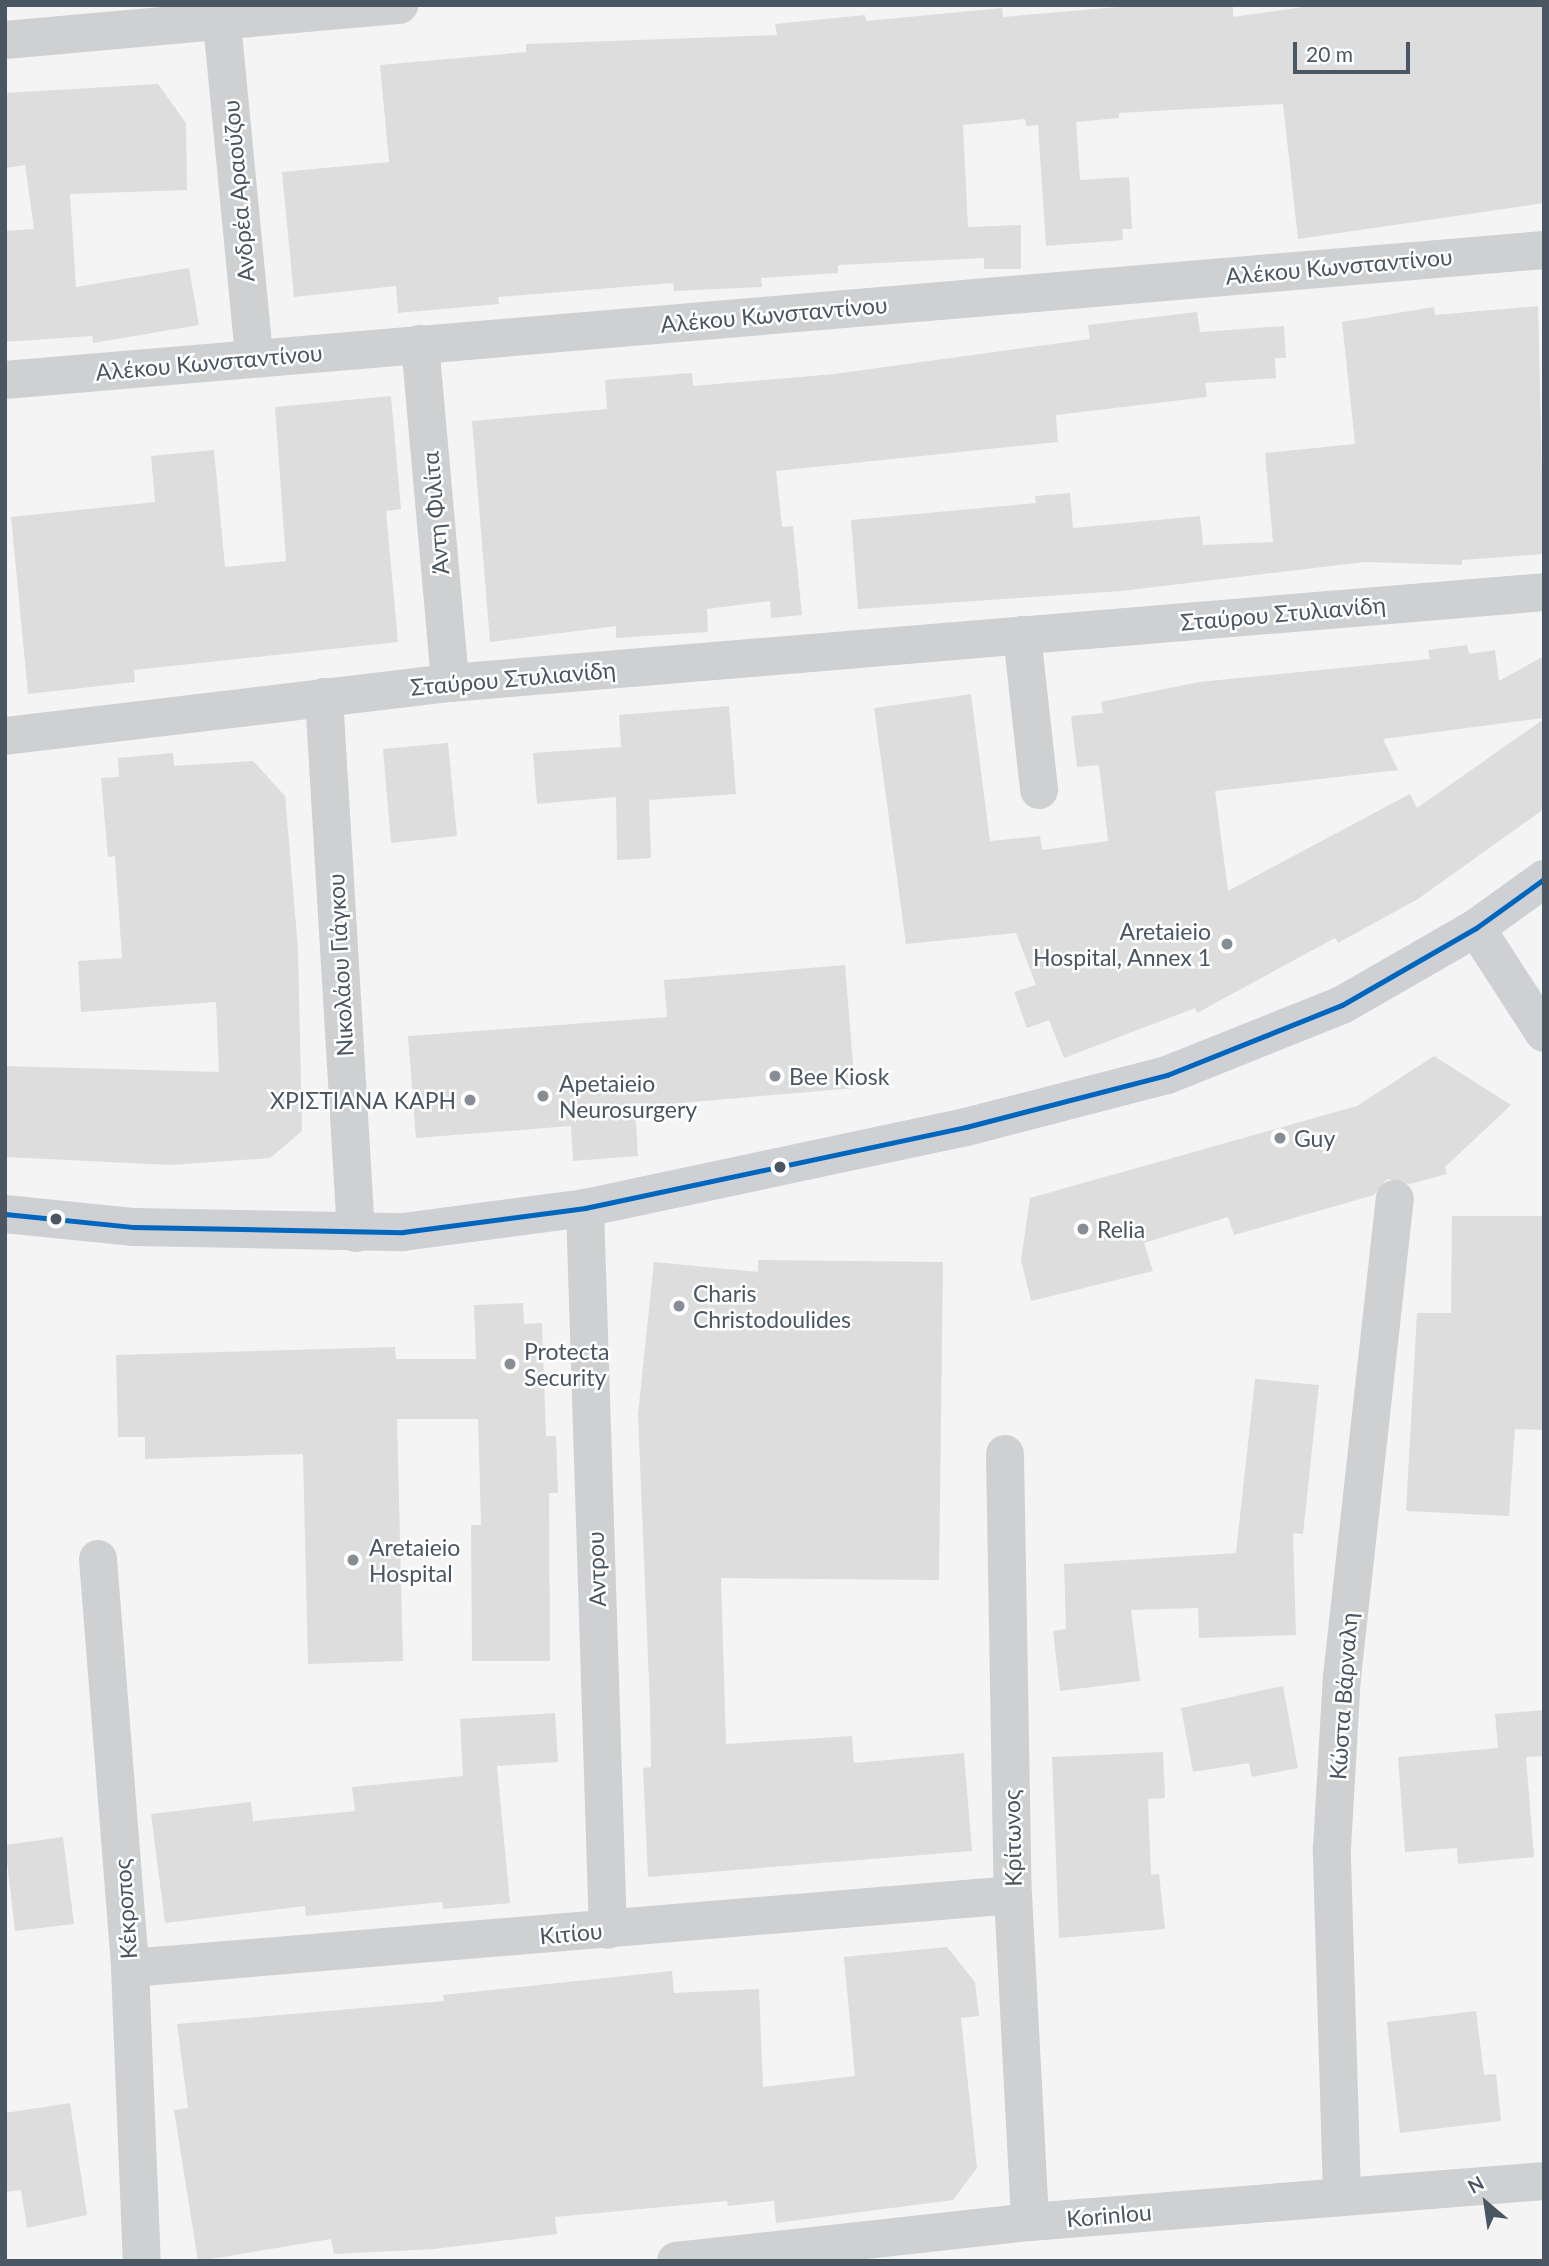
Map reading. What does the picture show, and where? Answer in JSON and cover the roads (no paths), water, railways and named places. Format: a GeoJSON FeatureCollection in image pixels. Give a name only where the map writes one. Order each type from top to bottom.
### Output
{"type":"FeatureCollection","features":[{"type":"Feature","properties":{"kind":"main road"},"geometry":{"type":"LineString","coordinates":[[5,1213],[134,1227],[356,1233],[585,1208],[966,1127],[1167,1075],[1342,1005],[1476,928],[1544,879]]}},
{"type":"Feature","properties":{"kind":"main road"},"geometry":{"type":"LineString","coordinates":[[1476,928],[1544,1033]]}},
{"type":"Feature","properties":{"kind":"street"},"geometry":{"type":"LineString","coordinates":[[5,40],[47,20],[222,23],[399,5]]}},
{"type":"Feature","properties":{"kind":"street","name":"Ανδρέα Αραούζου"},"geometry":{"type":"LineString","coordinates":[[222,23],[254,358]]}},
{"type":"Feature","properties":{"kind":"street","name":"Αλέκου Κωνσταντίνου"},"geometry":{"type":"LineString","coordinates":[[5,380],[1544,250]]}},
{"type":"Feature","properties":{"kind":"street","name":"Άντη Φιλίτα"},"geometry":{"type":"LineString","coordinates":[[420,344],[450,682]]}},
{"type":"Feature","properties":{"kind":"street","name":"Σταύρου Στυλιανίδη"},"geometry":{"type":"LineString","coordinates":[[5,736],[450,682],[1544,592]]}},
{"type":"Feature","properties":{"kind":"street"},"geometry":{"type":"LineString","coordinates":[[1022,635],[1039,790]]}},
{"type":"Feature","properties":{"kind":"street","name":"Νικολάου Γιάγκου"},"geometry":{"type":"LineString","coordinates":[[324,697],[356,1233]]}},
{"type":"Feature","properties":{"kind":"street","name":"Κώστα Βάρναλη"},"geometry":{"type":"LineString","coordinates":[[1342,2195],[1332,1848],[1342,1677],[1395,1199]]}},
{"type":"Feature","properties":{"kind":"street","name":"Αντρου"},"geometry":{"type":"LineString","coordinates":[[585,1208],[608,1930]]}},
{"type":"Feature","properties":{"kind":"street","name":"Κρίτωνος"},"geometry":{"type":"LineString","coordinates":[[1005,1454],[1013,1895],[1030,2222]]}},
{"type":"Feature","properties":{"kind":"street","name":"Κέκροπος"},"geometry":{"type":"LineString","coordinates":[[98,1559],[130,1968],[142,2261]]}},
{"type":"Feature","properties":{"kind":"street","name":"Κιτίου"},"geometry":{"type":"LineString","coordinates":[[130,1968],[1013,1895]]}},
{"type":"Feature","properties":{"kind":"street","name":"Korinlou"},"geometry":{"type":"LineString","coordinates":[[676,2261],[1030,2222],[1342,2195],[1544,2181]]}},
{"type":"Feature","properties":{"kind":"place","name":"Aretaieio Hospital, Annex 1"},"geometry":{"type":"Point","coordinates":[1227,944]}},
{"type":"Feature","properties":{"kind":"place","name":"Bee Kiosk"},"geometry":{"type":"Point","coordinates":[775,1076]}},
{"type":"Feature","properties":{"kind":"place","name":"Apetaieio Neurosurgery"},"geometry":{"type":"Point","coordinates":[543,1096]}},
{"type":"Feature","properties":{"kind":"place","name":"ΧΡΙΣΤΙΑΝΑ ΚΑΡΗ"},"geometry":{"type":"Point","coordinates":[470,1100]}},
{"type":"Feature","properties":{"kind":"place","name":"Guy"},"geometry":{"type":"Point","coordinates":[1280,1138]}},
{"type":"Feature","properties":{"kind":"place","name":"Relia"},"geometry":{"type":"Point","coordinates":[1083,1229]}},
{"type":"Feature","properties":{"kind":"place","name":"Charis Christodoulides"},"geometry":{"type":"Point","coordinates":[679,1306]}},
{"type":"Feature","properties":{"kind":"place","name":"Protecta Security"},"geometry":{"type":"Point","coordinates":[510,1364]}},
{"type":"Feature","properties":{"kind":"place","name":"Aretaieio Hospital"},"geometry":{"type":"Point","coordinates":[353,1560]}}]}
